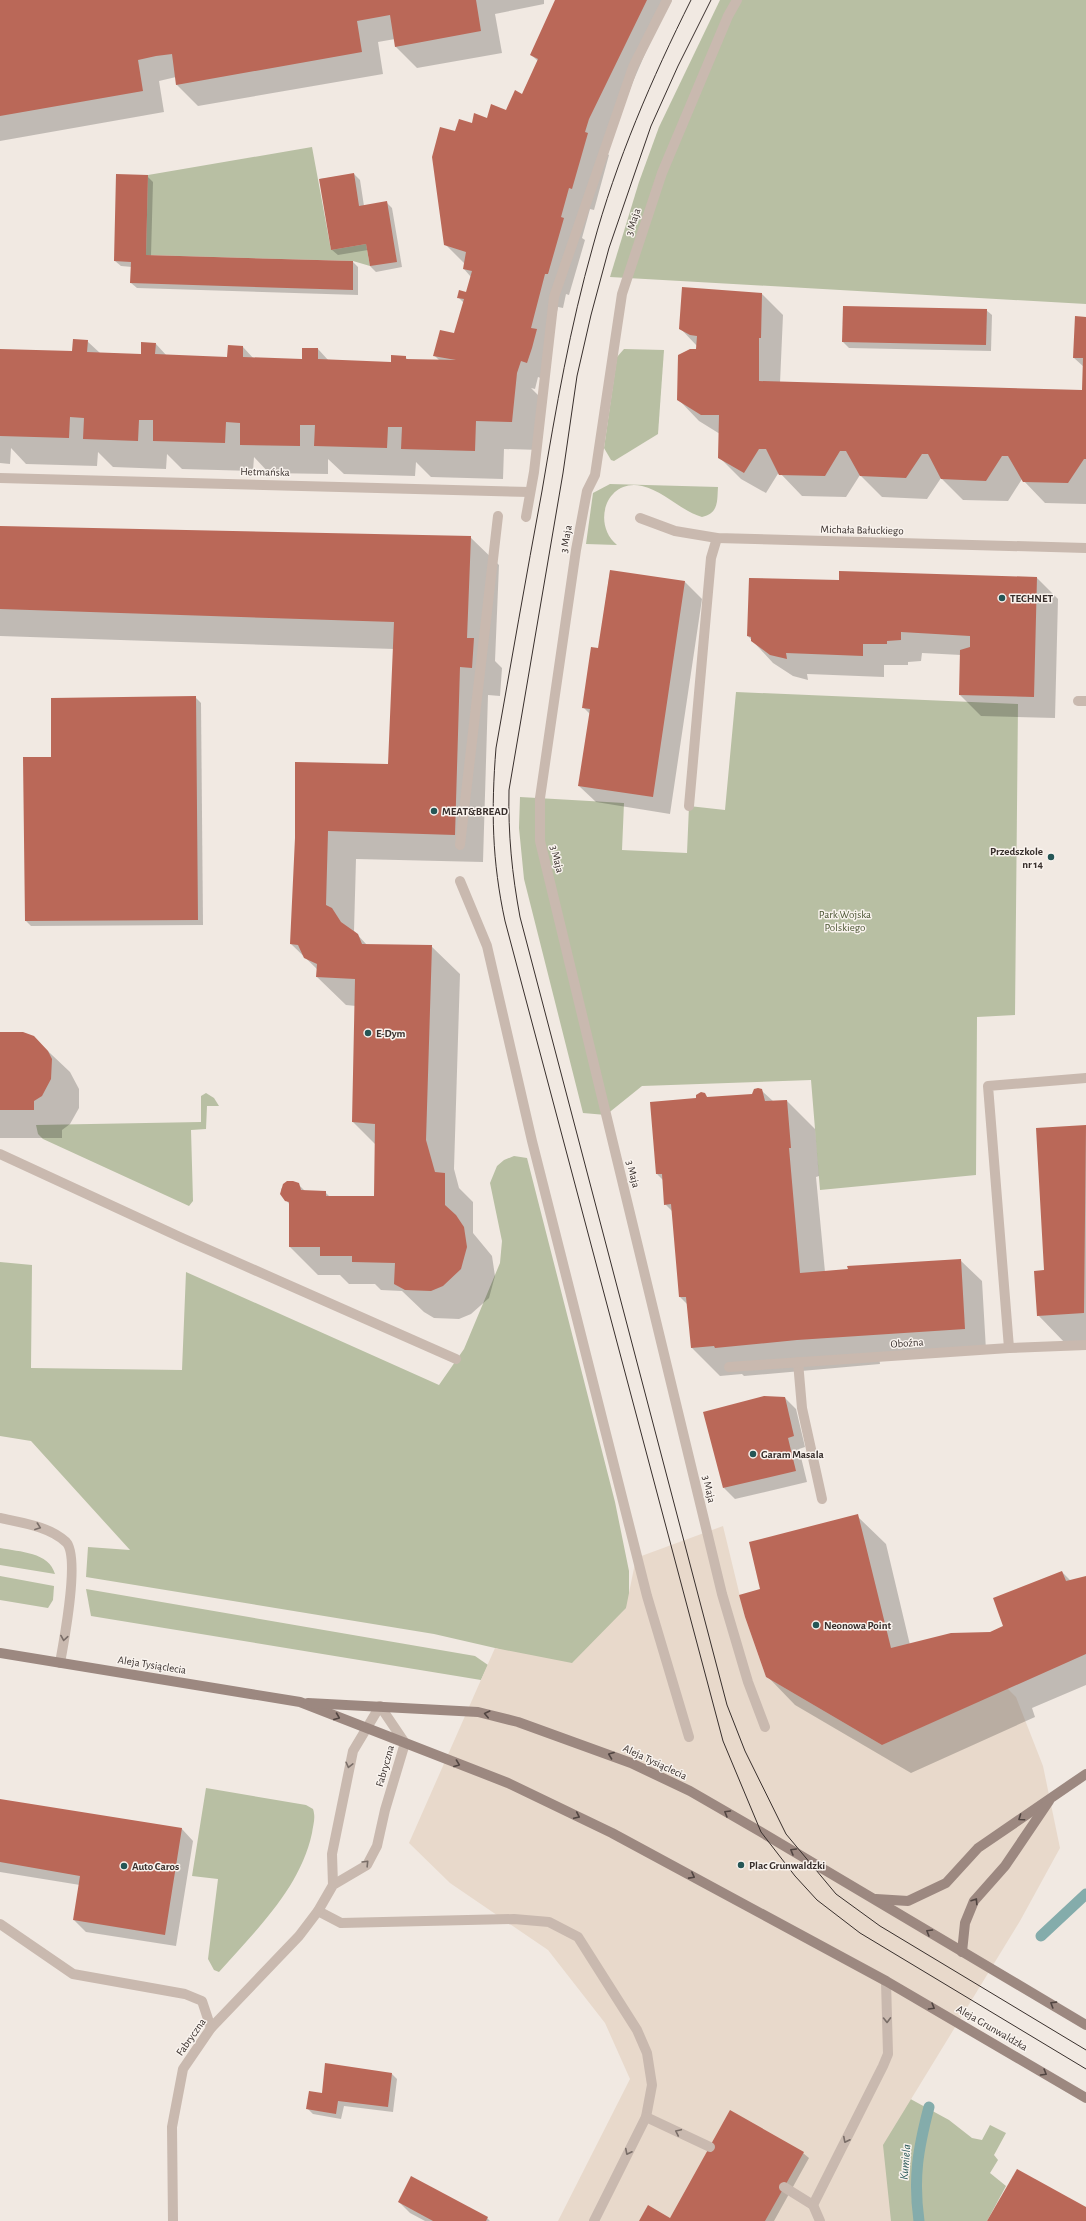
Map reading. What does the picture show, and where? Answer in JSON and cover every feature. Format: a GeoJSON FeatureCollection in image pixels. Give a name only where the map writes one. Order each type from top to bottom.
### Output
{"type":"FeatureCollection","features":[{"type":"Feature","properties":{"kind":"main road","name":"Aleja Tysiąclecia"},"geometry":{"type":"LineString","coordinates":[[0,1653],[300,1702],[478,1712],[518,1722],[625,1761],[690,1791],[962,1952]]}},
{"type":"Feature","properties":{"kind":"main road","name":"Aleja Tysiąclecia"},"geometry":{"type":"LineString","coordinates":[[300,1702],[508,1783],[612,1833],[886,1981]]}},
{"type":"Feature","properties":{"kind":"main road"},"geometry":{"type":"LineString","coordinates":[[874,1899],[908,1901],[946,1883],[978,1848],[1086,1774]]}},
{"type":"Feature","properties":{"kind":"main road"},"geometry":{"type":"LineString","coordinates":[[1053,1796],[1005,1866],[974,1901],[965,1923],[962,1952],[1086,2025]]}},
{"type":"Feature","properties":{"kind":"main road","name":"Aleja Grunwaldzka"},"geometry":{"type":"LineString","coordinates":[[886,1981],[1086,2098]]}},
{"type":"Feature","properties":{"kind":"street"},"geometry":{"type":"LineString","coordinates":[[526,517],[554,297],[633,67],[667,0]]}},
{"type":"Feature","properties":{"kind":"street","name":"3 Maja"},"geometry":{"type":"LineString","coordinates":[[737,0],[728,16],[662,173],[622,294],[595,475],[587,491],[576,550],[540,798],[540,840],[722,1594],[748,1682],[765,1727]]}},
{"type":"Feature","properties":{"kind":"street","name":"Hetmańska"},"geometry":{"type":"LineString","coordinates":[[0,478],[530,492]]}},
{"type":"Feature","properties":{"kind":"street"},"geometry":{"type":"LineString","coordinates":[[460,845],[498,516]]}},
{"type":"Feature","properties":{"kind":"street","name":"Michała Bałuckiego"},"geometry":{"type":"LineString","coordinates":[[640,518],[675,531],[717,538],[1086,548]]}},
{"type":"Feature","properties":{"kind":"street"},"geometry":{"type":"LineString","coordinates":[[689,806],[711,558],[717,538]]}},
{"type":"Feature","properties":{"kind":"street"},"geometry":{"type":"LineString","coordinates":[[460,881],[487,946],[530,1133],[647,1596],[688,1737]]}},
{"type":"Feature","properties":{"kind":"street"},"geometry":{"type":"LineString","coordinates":[[1009,1348],[988,1086],[1086,1078]]}},
{"type":"Feature","properties":{"kind":"street"},"geometry":{"type":"LineString","coordinates":[[0,1154],[182,1238],[456,1359]]}},
{"type":"Feature","properties":{"kind":"street","name":"Oboźna"},"geometry":{"type":"LineString","coordinates":[[729,1367],[1009,1348],[1086,1345]]}},
{"type":"Feature","properties":{"kind":"street"},"geometry":{"type":"LineString","coordinates":[[798,1362],[802,1408],[822,1499]]}},
{"type":"Feature","properties":{"kind":"street"},"geometry":{"type":"LineString","coordinates":[[0,1518],[49,1531],[66,1543],[72,1553],[67,1618],[60,1663]]}},
{"type":"Feature","properties":{"kind":"street"},"geometry":{"type":"LineString","coordinates":[[333,1885],[332,1854],[345,1784],[353,1751],[380,1706]]}},
{"type":"Feature","properties":{"kind":"street","name":"Fabryczna"},"geometry":{"type":"LineString","coordinates":[[173,2221],[172,2127],[184,2069],[210,2028],[299,1936],[318,1911],[333,1885],[367,1865],[377,1846],[385,1810],[405,1744],[380,1706]]}},
{"type":"Feature","properties":{"kind":"street"},"geometry":{"type":"LineString","coordinates":[[318,1911],[341,1924],[514,1919],[549,1922],[578,1937],[637,2030],[647,2053],[652,2085],[646,2117],[594,2221]]}},
{"type":"Feature","properties":{"kind":"street"},"geometry":{"type":"LineString","coordinates":[[0,1924],[73,1974],[185,1994],[202,2001],[210,2028]]}},
{"type":"Feature","properties":{"kind":"street"},"geometry":{"type":"LineString","coordinates":[[813,2204],[888,2054],[886,1981]]}},
{"type":"Feature","properties":{"kind":"street"},"geometry":{"type":"LineString","coordinates":[[646,2117],[710,2146]]}},
{"type":"Feature","properties":{"kind":"street"},"geometry":{"type":"LineString","coordinates":[[784,2187],[813,2204],[820,2221]]}},
{"type":"Feature","properties":{"kind":"green space"},"geometry":{"type":"Polygon","coordinates":[[[720,0],[1086,0],[1086,304],[610,277],[639,182],[659,127],[720,0]]]}},
{"type":"Feature","properties":{"kind":"green space"},"geometry":{"type":"Polygon","coordinates":[[[312,147],[331,250],[366,244],[370,266],[353,261],[146,255],[148,175],[312,147]]]}},
{"type":"Feature","properties":{"kind":"green space"},"geometry":{"type":"Polygon","coordinates":[[[624,349],[664,350],[658,434],[614,461],[611,460],[604,448],[617,357],[624,349]]]}},
{"type":"Feature","properties":{"kind":"green space"},"geometry":{"type":"Polygon","coordinates":[[[610,484],[718,487],[717,502],[712,513],[702,517],[694,514],[658,492],[642,486],[630,485],[620,489],[612,495],[607,504],[604,515],[605,525],[609,536],[617,545],[586,544],[593,493],[610,484]]]}},
{"type":"Feature","properties":{"kind":"green space","name":"Park Wojska Polskiego"},"geometry":{"type":"Polygon","coordinates":[[[736,692],[1018,704],[1015,1015],[977,1017],[976,1175],[820,1190],[811,1080],[642,1086],[606,1115],[583,1113],[524,879],[519,828],[520,797],[624,803],[622,850],[687,853],[689,806],[725,810],[736,692]]]}},
{"type":"Feature","properties":{"kind":"green space"},"geometry":{"type":"Polygon","coordinates":[[[206,1093],[214,1098],[219,1106],[207,1106],[206,1129],[191,1130],[193,1201],[189,1206],[43,1139],[38,1134],[36,1125],[201,1122],[201,1096],[206,1093]]]}},
{"type":"Feature","properties":{"kind":"green space"},"geometry":{"type":"Polygon","coordinates":[[[514,1156],[527,1158],[615,1502],[629,1571],[629,1602],[625,1611],[591,1650],[570,1665],[546,1663],[495,1648],[434,1634],[86,1577],[88,1547],[130,1550],[31,1441],[0,1436],[0,1262],[32,1265],[31,1368],[182,1370],[186,1272],[439,1385],[464,1349],[500,1263],[502,1241],[490,1183],[497,1166],[504,1160],[514,1156]]]}},
{"type":"Feature","properties":{"kind":"green space"},"geometry":{"type":"Polygon","coordinates":[[[0,1548],[25,1552],[40,1557],[47,1561],[55,1574],[0,1565],[0,1548]]]}},
{"type":"Feature","properties":{"kind":"green space"},"geometry":{"type":"Polygon","coordinates":[[[0,1576],[54,1586],[53,1600],[48,1608],[0,1600],[0,1576]]]}},
{"type":"Feature","properties":{"kind":"green space"},"geometry":{"type":"Polygon","coordinates":[[[86,1589],[475,1656],[488,1665],[481,1680],[91,1616],[86,1589]]]}},
{"type":"Feature","properties":{"kind":"green space"},"geometry":{"type":"Polygon","coordinates":[[[206,1788],[306,1805],[313,1809],[314,1815],[312,1833],[306,1853],[287,1891],[261,1925],[219,1972],[214,1970],[208,1959],[218,1879],[192,1876],[206,1788]]]}},
{"type":"Feature","properties":{"kind":"green space"},"geometry":{"type":"Polygon","coordinates":[[[894,2090],[949,2120],[972,2138],[982,2140],[990,2125],[1006,2133],[994,2155],[998,2160],[990,2173],[1006,2186],[987,2221],[838,2221],[894,2090]]]}},
{"type":"Feature","properties":{"kind":"shaded area","name":"Plac Grunwaldzki"},"geometry":{"type":"Polygon","coordinates":[[[723,1526],[745,1617],[766,1677],[882,1745],[1007,1688],[1016,1697],[1043,1766],[1060,1848],[1020,1921],[883,2145],[891,2221],[558,2221],[630,2079],[605,2023],[548,1950],[450,1883],[409,1843],[495,1648],[572,1663],[626,1608],[636,1558],[723,1526]]]}},
{"type":"Feature","properties":{"kind":"building"},"geometry":{"type":"Polygon","coordinates":[[[0,0],[476,0],[481,31],[395,47],[390,15],[357,21],[362,52],[176,85],[172,54],[156,56],[138,60],[143,91],[0,116],[0,0]]]}},
{"type":"Feature","properties":{"kind":"building"},"geometry":{"type":"Polygon","coordinates":[[[555,0],[647,0],[589,119],[585,132],[588,133],[572,189],[569,188],[561,217],[564,218],[548,274],[545,274],[531,328],[537,329],[532,348],[527,363],[521,361],[517,373],[512,422],[476,421],[475,451],[401,449],[402,427],[388,427],[387,448],[314,446],[315,425],[300,425],[300,446],[240,445],[240,423],[226,422],[225,443],[153,441],[153,420],[139,420],[138,441],[83,439],[84,418],[70,417],[69,438],[0,436],[0,349],[72,351],[73,339],[88,340],[87,352],[141,354],[141,342],[156,343],[155,354],[227,357],[228,345],[243,346],[243,357],[302,359],[302,348],[318,348],[318,359],[391,362],[391,355],[406,356],[406,359],[456,360],[433,356],[440,330],[454,333],[464,299],[457,298],[459,290],[466,292],[472,271],[463,269],[466,252],[444,245],[432,157],[440,127],[455,131],[459,119],[472,123],[474,113],[487,118],[491,104],[506,110],[515,90],[522,94],[538,59],[530,55],[555,0]]]}},
{"type":"Feature","properties":{"kind":"building"},"geometry":{"type":"Polygon","coordinates":[[[354,173],[359,206],[387,201],[397,262],[370,266],[366,244],[331,250],[319,179],[354,173]]]}},
{"type":"Feature","properties":{"kind":"building"},"geometry":{"type":"Polygon","coordinates":[[[116,174],[148,175],[146,255],[353,261],[353,290],[130,283],[131,262],[114,261],[116,174]]]}},
{"type":"Feature","properties":{"kind":"building"},"geometry":{"type":"Polygon","coordinates":[[[682,287],[762,293],[761,338],[759,338],[759,381],[1082,390],[1083,358],[1073,358],[1075,316],[1086,317],[1086,459],[1084,459],[1068,483],[1023,482],[1008,456],[1002,456],[986,481],[941,479],[928,454],[922,454],[906,478],[860,476],[846,451],[840,451],[825,476],[779,475],[766,449],[759,449],[744,473],[718,458],[719,415],[701,415],[677,400],[678,355],[690,349],[696,349],[697,336],[690,335],[679,329],[682,287]]]}},
{"type":"Feature","properties":{"kind":"building"},"geometry":{"type":"Polygon","coordinates":[[[843,306],[987,309],[986,345],[842,342],[843,306]]]}},
{"type":"Feature","properties":{"kind":"building"},"geometry":{"type":"Polygon","coordinates":[[[0,526],[471,536],[467,638],[474,638],[472,668],[460,667],[455,835],[328,831],[326,905],[332,908],[341,922],[358,934],[362,944],[432,945],[426,1140],[435,1172],[445,1173],[445,1205],[456,1215],[464,1227],[467,1247],[461,1269],[443,1286],[431,1291],[405,1290],[394,1284],[395,1263],[352,1262],[352,1256],[320,1256],[320,1247],[289,1247],[289,1202],[285,1201],[280,1194],[283,1184],[287,1181],[293,1181],[299,1183],[301,1190],[326,1191],[326,1196],[374,1196],[375,1124],[352,1122],[355,979],[316,977],[317,964],[304,958],[298,945],[290,944],[295,838],[295,762],[388,764],[394,622],[0,609],[0,526]]]}},
{"type":"Feature","properties":{"kind":"building"},"geometry":{"type":"Polygon","coordinates":[[[610,570],[685,581],[653,797],[578,786],[590,709],[582,708],[591,647],[598,648],[610,570]]]}},
{"type":"Feature","properties":{"kind":"building"},"geometry":{"type":"Polygon","coordinates":[[[839,571],[1037,577],[1034,697],[959,695],[960,650],[970,647],[970,636],[901,632],[901,640],[887,641],[887,644],[863,644],[863,656],[786,653],[787,659],[770,655],[751,641],[751,637],[747,636],[749,578],[839,580],[839,571]]]}},
{"type":"Feature","properties":{"kind":"building"},"geometry":{"type":"Polygon","coordinates":[[[196,696],[198,920],[25,921],[23,757],[51,757],[51,698],[196,696]]]}},
{"type":"Feature","properties":{"kind":"building"},"geometry":{"type":"Polygon","coordinates":[[[0,1032],[23,1032],[34,1036],[48,1051],[52,1059],[51,1079],[42,1096],[34,1101],[34,1110],[0,1110],[0,1032]]]}},
{"type":"Feature","properties":{"kind":"building"},"geometry":{"type":"Polygon","coordinates":[[[754,1089],[762,1089],[765,1101],[787,1100],[791,1148],[789,1148],[800,1273],[848,1269],[847,1266],[961,1259],[965,1329],[797,1340],[715,1348],[714,1346],[691,1348],[686,1297],[679,1297],[671,1204],[664,1205],[662,1174],[656,1174],[650,1102],[696,1098],[696,1095],[701,1092],[705,1093],[707,1097],[752,1094],[754,1089]]]}},
{"type":"Feature","properties":{"kind":"building"},"geometry":{"type":"Polygon","coordinates":[[[1086,1125],[1084,1313],[1037,1316],[1034,1271],[1044,1270],[1036,1128],[1086,1125]]]}},
{"type":"Feature","properties":{"kind":"building","name":"Garam Masala"},"geometry":{"type":"Polygon","coordinates":[[[764,1396],[785,1397],[794,1436],[788,1438],[796,1471],[723,1488],[703,1412],[764,1396]]]}},
{"type":"Feature","properties":{"kind":"building","name":"Neonowa Point"},"geometry":{"type":"Polygon","coordinates":[[[858,1514],[891,1648],[951,1633],[990,1632],[1003,1626],[993,1598],[1062,1571],[1066,1581],[1086,1576],[1086,1654],[882,1745],[766,1677],[739,1595],[760,1589],[749,1542],[858,1514]]]}},
{"type":"Feature","properties":{"kind":"building"},"geometry":{"type":"Polygon","coordinates":[[[0,1799],[182,1828],[165,1935],[73,1920],[80,1876],[0,1862],[0,1799]]]}},
{"type":"Feature","properties":{"kind":"building"},"geometry":{"type":"Polygon","coordinates":[[[325,2063],[392,2073],[388,2107],[338,2101],[336,2114],[306,2109],[309,2091],[322,2093],[325,2063]]]}},
{"type":"Feature","properties":{"kind":"building"},"geometry":{"type":"Polygon","coordinates":[[[730,2110],[804,2152],[765,2221],[639,2221],[648,2205],[670,2218],[730,2110]]]}},
{"type":"Feature","properties":{"kind":"building"},"geometry":{"type":"Polygon","coordinates":[[[1017,2169],[1086,2207],[1086,2221],[987,2221],[1017,2169]]]}},
{"type":"Feature","properties":{"kind":"building"},"geometry":{"type":"Polygon","coordinates":[[[411,2176],[488,2217],[486,2221],[433,2221],[398,2202],[411,2176]]]}},
{"type":"Feature","properties":{"kind":"waterway","name":"Kumiela"},"geometry":{"type":"LineString","coordinates":[[1041,1936],[1086,1894]]}},
{"type":"Feature","properties":{"kind":"waterway","name":"Kumiela"},"geometry":{"type":"LineString","coordinates":[[919,2221],[916,2191],[919,2150],[929,2107]]}},
{"type":"Feature","properties":{"kind":"tram line"},"geometry":{"type":"LineString","coordinates":[[691,0],[662,59],[624,151],[602,214],[570,337],[496,748],[493,793],[495,856],[497,877],[505,921],[723,1741],[761,1832],[795,1876],[817,1900],[860,1933],[1086,2069]]}},
{"type":"Feature","properties":{"kind":"tram line"},"geometry":{"type":"LineString","coordinates":[[711,0],[678,66],[651,126],[609,248],[591,315],[577,376],[563,473],[509,790],[511,854],[520,917],[727,1705],[745,1751],[786,1834],[836,1894],[880,1926],[1086,2050]]}},
{"type":"Feature","properties":{"kind":"place","name":"TECHNET"},"geometry":{"type":"Point","coordinates":[1002,598]}},
{"type":"Feature","properties":{"kind":"place","name":"MEAT&BREAD"},"geometry":{"type":"Point","coordinates":[434,811]}},
{"type":"Feature","properties":{"kind":"place","name":"Przedszkole nr 14"},"geometry":{"type":"Point","coordinates":[1051,857]}},
{"type":"Feature","properties":{"kind":"place","name":"E-Dym"},"geometry":{"type":"Point","coordinates":[368,1033]}},
{"type":"Feature","properties":{"kind":"place","name":"Garam Masala"},"geometry":{"type":"Point","coordinates":[753,1454]}},
{"type":"Feature","properties":{"kind":"place","name":"Neonowa Point"},"geometry":{"type":"Point","coordinates":[816,1625]}},
{"type":"Feature","properties":{"kind":"place","name":"Plac Grunwaldzki"},"geometry":{"type":"Point","coordinates":[741,1865]}},
{"type":"Feature","properties":{"kind":"place","name":"Auto Caros"},"geometry":{"type":"Point","coordinates":[124,1866]}}]}
